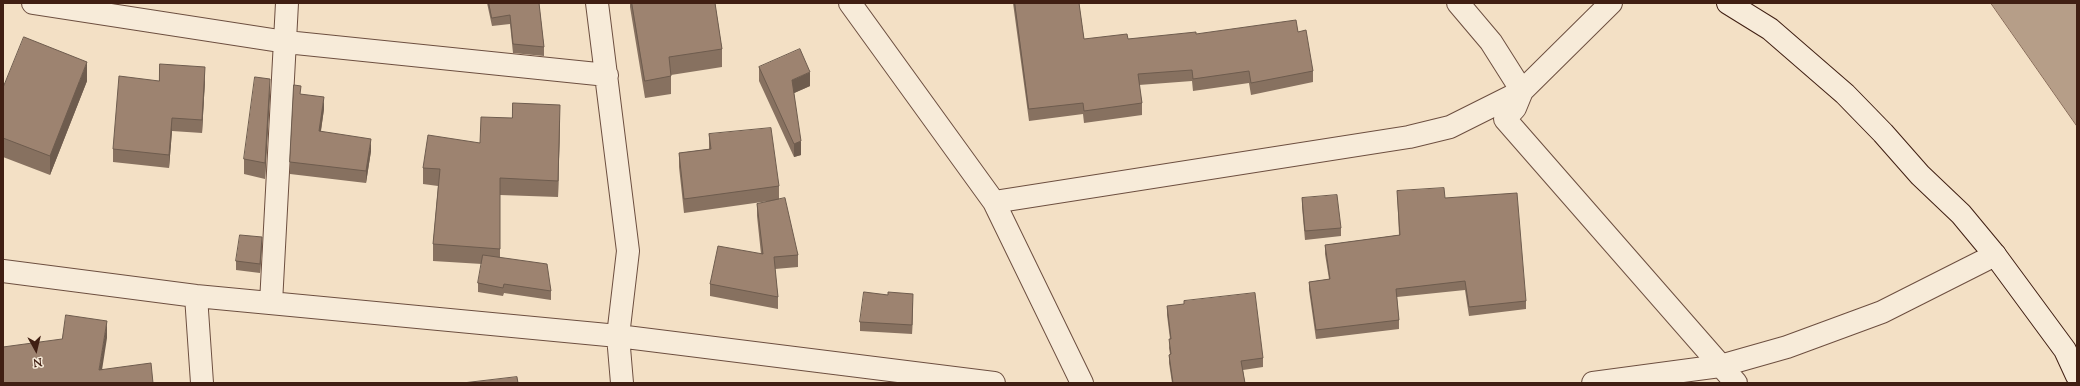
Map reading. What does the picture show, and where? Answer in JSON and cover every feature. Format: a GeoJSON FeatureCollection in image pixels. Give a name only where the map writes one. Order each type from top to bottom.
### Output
{"type":"FeatureCollection","features":[{"type":"Feature","properties":{"kind":"street"},"geometry":{"type":"LineString","coordinates":[[33,3],[286,42],[607,75]]}},
{"type":"Feature","properties":{"kind":"street"},"geometry":{"type":"LineString","coordinates":[[271,303],[287,3]]}},
{"type":"Feature","properties":{"kind":"street"},"geometry":{"type":"LineString","coordinates":[[597,3],[628,252],[618,336],[622,383]]}},
{"type":"Feature","properties":{"kind":"street"},"geometry":{"type":"LineString","coordinates":[[850,3],[994,202],[1082,383]]}},
{"type":"Feature","properties":{"kind":"street"},"geometry":{"type":"LineString","coordinates":[[1458,3],[1491,42],[1522,91]]}},
{"type":"Feature","properties":{"kind":"street"},"geometry":{"type":"LineString","coordinates":[[994,202],[1409,137],[1450,127],[1522,91],[1611,3]]}},
{"type":"Feature","properties":{"kind":"street"},"geometry":{"type":"LineString","coordinates":[[1728,3],[1770,29],[1845,94],[1883,133],[1920,175],[1961,214],[1995,255],[2065,350],[2077,376]]}},
{"type":"Feature","properties":{"kind":"street"},"geometry":{"type":"LineString","coordinates":[[1522,91],[1516,108],[1505,119],[1736,383]]}},
{"type":"Feature","properties":{"kind":"street"},"geometry":{"type":"LineString","coordinates":[[1593,383],[1720,366],[1787,347],[1882,312],[1995,255]]}},
{"type":"Feature","properties":{"kind":"street"},"geometry":{"type":"LineString","coordinates":[[3,271],[196,296],[618,336],[994,383]]}},
{"type":"Feature","properties":{"kind":"street"},"geometry":{"type":"LineString","coordinates":[[196,296],[202,383]]}},
{"type":"Feature","properties":{"kind":"shaded area"},"geometry":{"type":"Polygon","coordinates":[[[1991,3],[2077,3],[2077,126],[1991,3]]]}},
{"type":"Feature","properties":{"kind":"building"},"geometry":{"type":"Polygon","coordinates":[[[489,3],[539,3],[544,47],[513,44],[510,15],[492,18],[489,3]]]}},
{"type":"Feature","properties":{"kind":"building"},"geometry":{"type":"Polygon","coordinates":[[[632,3],[715,3],[722,49],[669,57],[671,76],[645,81],[632,3]]]}},
{"type":"Feature","properties":{"kind":"building"},"geometry":{"type":"Polygon","coordinates":[[[1015,3],[1079,3],[1084,39],[1127,34],[1128,39],[1196,32],[1196,34],[1296,20],[1298,32],[1306,30],[1313,71],[1251,83],[1249,71],[1193,79],[1192,70],[1138,74],[1142,103],[1084,111],[1083,103],[1029,109],[1015,3]]]}},
{"type":"Feature","properties":{"kind":"building"},"geometry":{"type":"Polygon","coordinates":[[[24,37],[87,62],[50,156],[3,138],[3,88],[24,37]]]}},
{"type":"Feature","properties":{"kind":"building"},"geometry":{"type":"Polygon","coordinates":[[[800,49],[810,72],[792,80],[801,141],[794,144],[759,67],[800,49]]]}},
{"type":"Feature","properties":{"kind":"building"},"geometry":{"type":"Polygon","coordinates":[[[160,64],[205,67],[202,120],[172,118],[169,155],[113,149],[119,76],[159,81],[160,64]]]}},
{"type":"Feature","properties":{"kind":"building"},"geometry":{"type":"Polygon","coordinates":[[[255,77],[270,79],[265,163],[244,159],[255,77]]]}},
{"type":"Feature","properties":{"kind":"building"},"geometry":{"type":"Polygon","coordinates":[[[294,85],[301,86],[300,94],[324,97],[319,131],[371,139],[366,171],[290,162],[294,85]]]}},
{"type":"Feature","properties":{"kind":"building"},"geometry":{"type":"Polygon","coordinates":[[[513,103],[560,105],[558,181],[500,178],[500,249],[433,244],[440,169],[423,168],[428,135],[480,143],[481,117],[512,118],[513,103]]]}},
{"type":"Feature","properties":{"kind":"building"},"geometry":{"type":"Polygon","coordinates":[[[771,128],[779,186],[684,199],[679,153],[711,149],[709,134],[771,128]]]}},
{"type":"Feature","properties":{"kind":"building"},"geometry":{"type":"Polygon","coordinates":[[[1444,188],[1445,198],[1517,193],[1526,301],[1469,307],[1465,281],[1396,289],[1399,320],[1316,330],[1309,282],[1330,279],[1325,245],[1400,235],[1397,191],[1444,188]]]}},
{"type":"Feature","properties":{"kind":"building"},"geometry":{"type":"Polygon","coordinates":[[[1337,195],[1341,228],[1305,231],[1302,198],[1337,195]]]}},
{"type":"Feature","properties":{"kind":"building"},"geometry":{"type":"Polygon","coordinates":[[[785,198],[798,255],[774,257],[778,297],[710,284],[718,246],[763,254],[757,204],[785,198]]]}},
{"type":"Feature","properties":{"kind":"building"},"geometry":{"type":"Polygon","coordinates":[[[240,235],[262,237],[260,264],[236,261],[240,235]]]}},
{"type":"Feature","properties":{"kind":"building"},"geometry":{"type":"Polygon","coordinates":[[[483,255],[547,264],[551,291],[504,284],[503,288],[478,283],[483,255]]]}},
{"type":"Feature","properties":{"kind":"building"},"geometry":{"type":"Polygon","coordinates":[[[864,292],[888,295],[888,292],[913,294],[912,325],[860,322],[864,292]]]}},
{"type":"Feature","properties":{"kind":"building"},"geometry":{"type":"Polygon","coordinates":[[[1255,293],[1263,358],[1241,361],[1245,383],[1173,383],[1169,355],[1171,354],[1169,339],[1171,339],[1167,306],[1184,304],[1184,301],[1255,293]]]}},
{"type":"Feature","properties":{"kind":"building"},"geometry":{"type":"Polygon","coordinates":[[[66,315],[107,321],[99,370],[151,363],[153,383],[3,383],[3,347],[62,339],[66,315]]]}},
{"type":"Feature","properties":{"kind":"building"},"geometry":{"type":"Polygon","coordinates":[[[517,377],[518,383],[463,383],[517,377]]]}}]}
